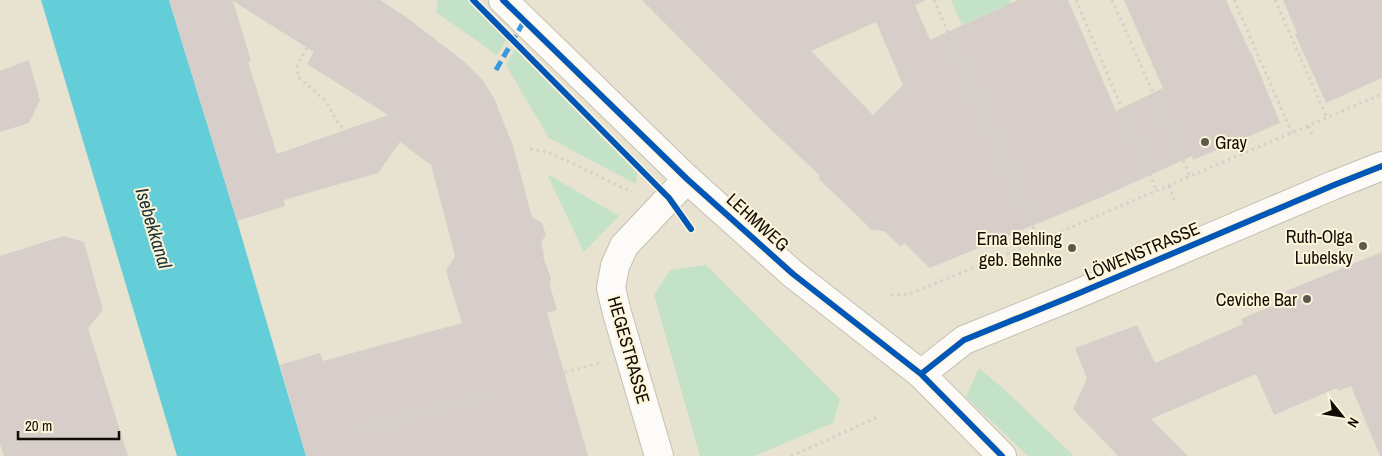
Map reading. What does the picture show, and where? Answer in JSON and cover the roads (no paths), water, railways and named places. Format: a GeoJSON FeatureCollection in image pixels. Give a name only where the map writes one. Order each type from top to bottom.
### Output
{"type":"FeatureCollection","features":[{"type":"Feature","properties":{"kind":"street","name":"LEHMWEG"},"geometry":{"type":"LineString","coordinates":[[503,0],[687,179],[793,274],[922,374],[1002,456]]}},
{"type":"Feature","properties":{"kind":"street","name":"LÖWENSTRASSE"},"geometry":{"type":"LineString","coordinates":[[922,374],[964,340],[1382,166]]}},
{"type":"Feature","properties":{"kind":"street","name":"HEGESTRASSE"},"geometry":{"type":"LineString","coordinates":[[659,456],[611,288],[615,266],[624,246],[687,179]]}},
{"type":"Feature","properties":{"kind":"water","name":"Isebekkanal"},"geometry":{"type":"Polygon","coordinates":[[[41,0],[169,0],[237,221],[306,456],[177,456],[41,0]]]}},
{"type":"Feature","properties":{"kind":"place","name":"Gray"},"geometry":{"type":"Point","coordinates":[1205,142]}},
{"type":"Feature","properties":{"kind":"place","name":"Ruth-Olga Lubelsky"},"geometry":{"type":"Point","coordinates":[1363,246]}},
{"type":"Feature","properties":{"kind":"place","name":"Erna Behling geb. Behnke"},"geometry":{"type":"Point","coordinates":[1072,248]}},
{"type":"Feature","properties":{"kind":"place","name":"Ceviche Bar"},"geometry":{"type":"Point","coordinates":[1307,299]}}]}
